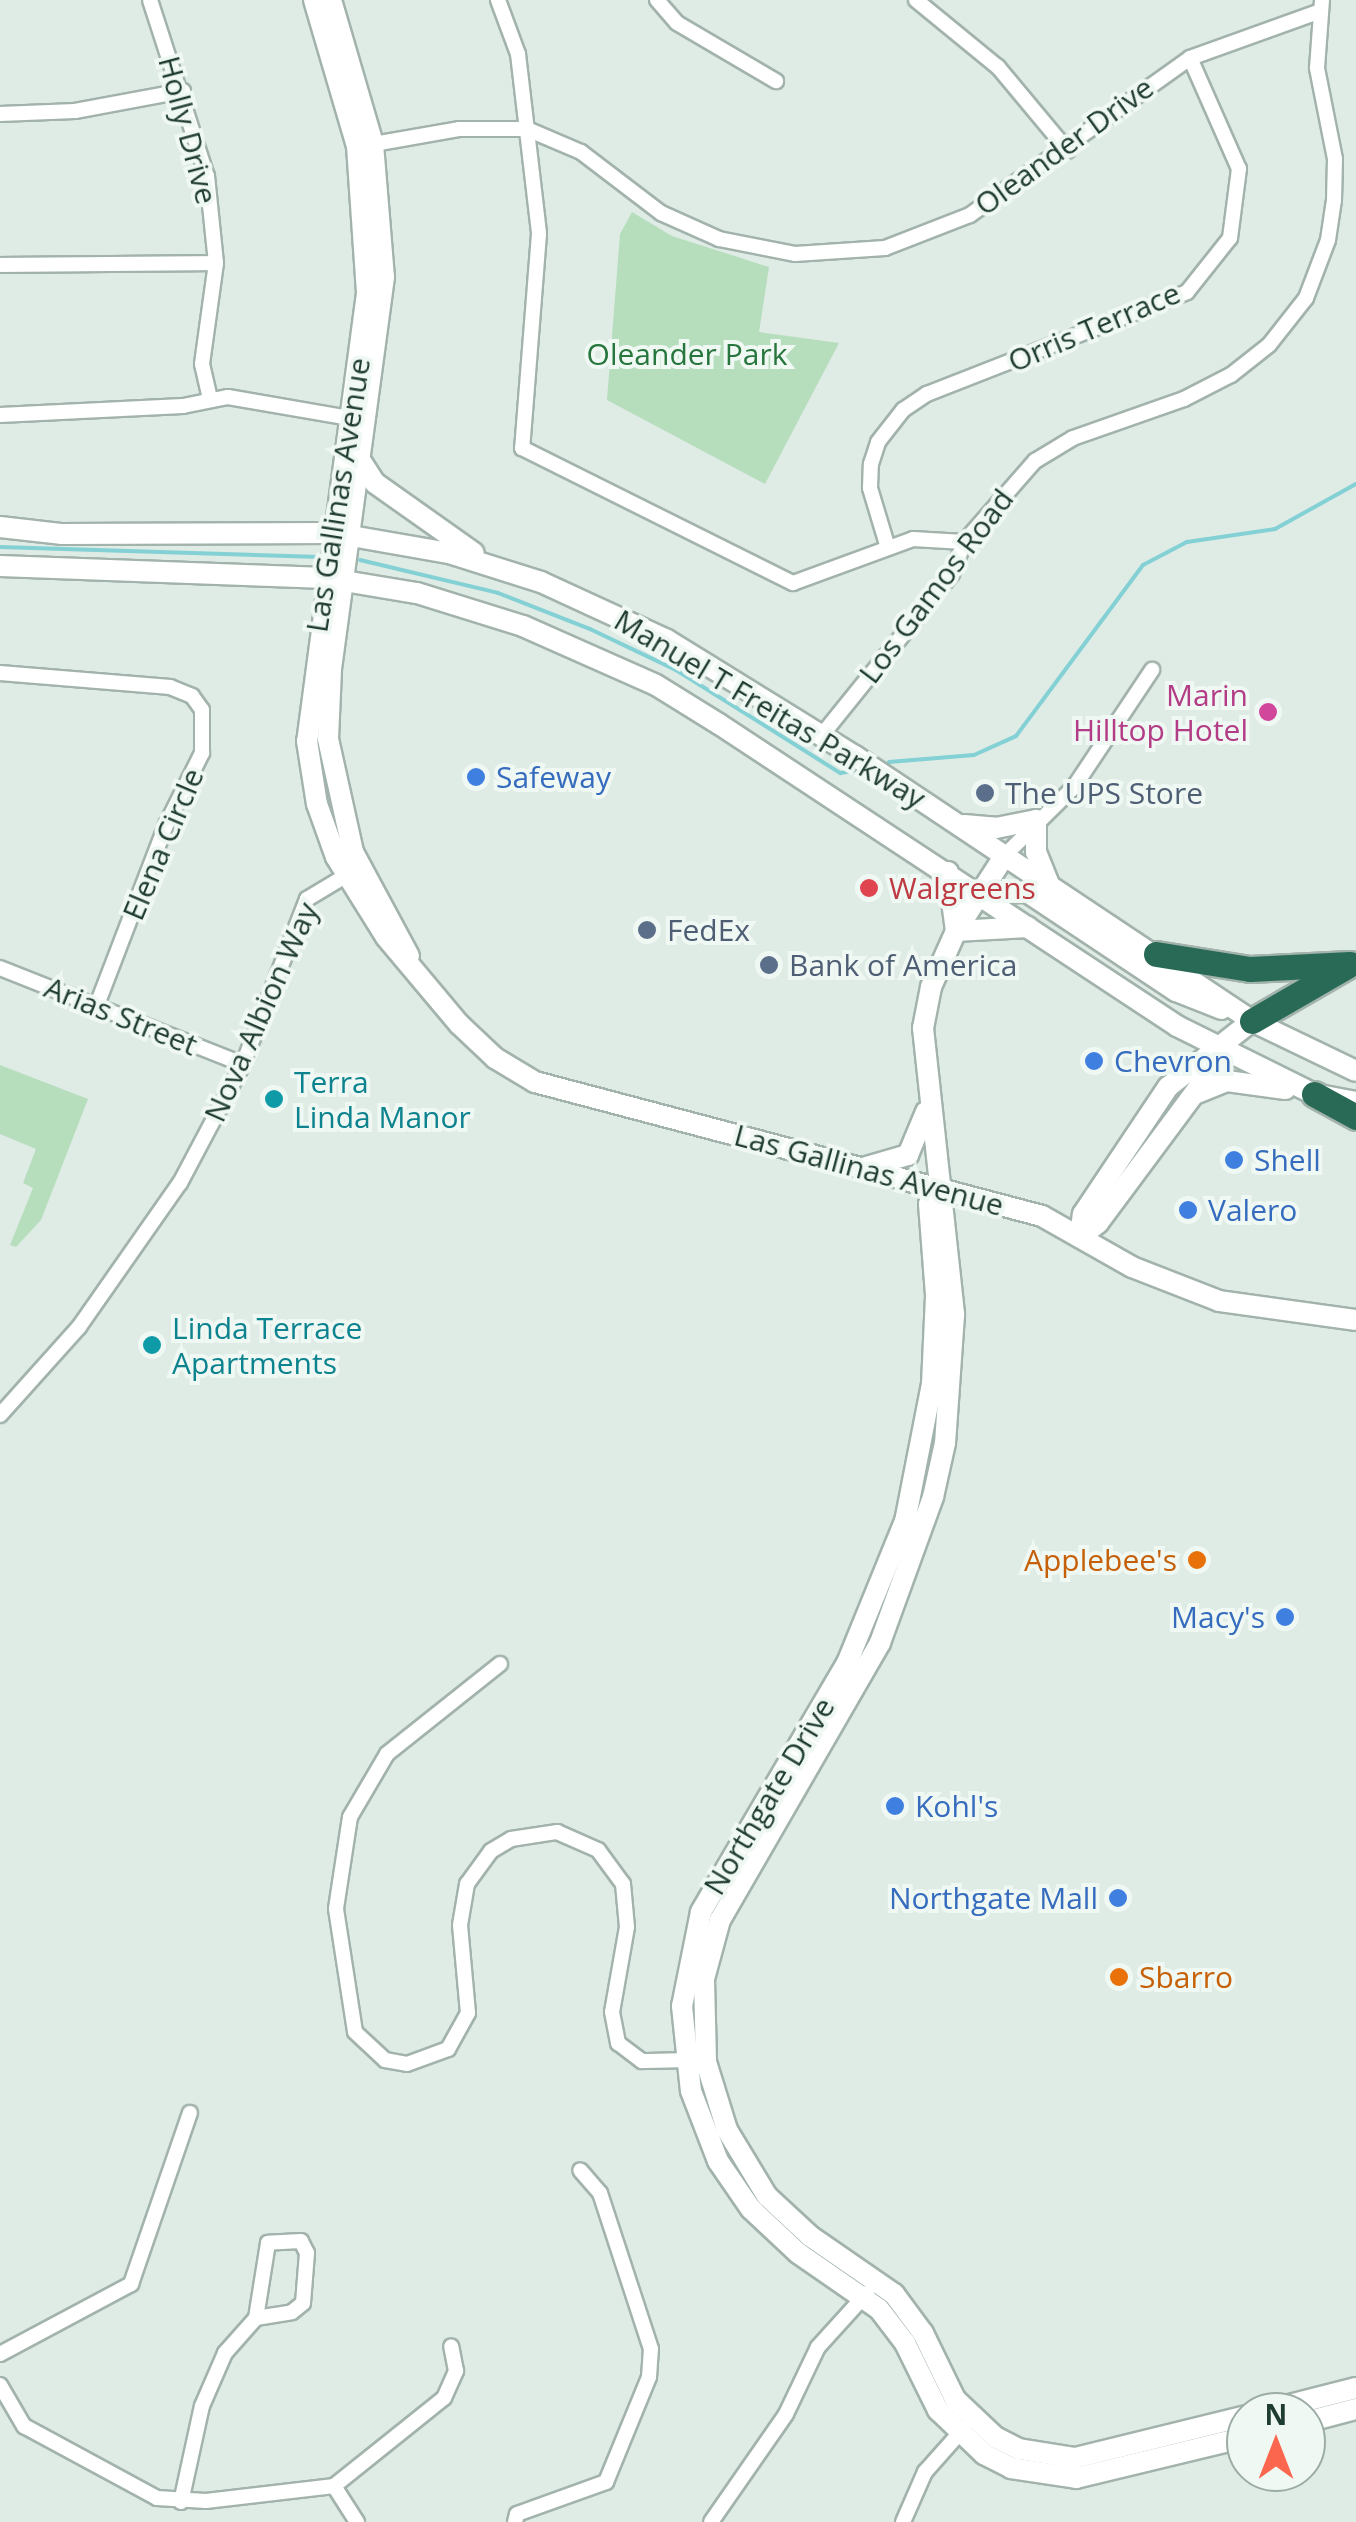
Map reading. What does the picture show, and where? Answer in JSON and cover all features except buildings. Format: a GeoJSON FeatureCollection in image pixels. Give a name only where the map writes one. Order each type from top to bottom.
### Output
{"type":"FeatureCollection","features":[{"type":"Feature","properties":{"kind":"highway"},"geometry":{"type":"LineString","coordinates":[[1156,954],[1250,969],[1353,962]]}},
{"type":"Feature","properties":{"kind":"highway"},"geometry":{"type":"LineString","coordinates":[[1252,1021],[1353,962]]}},
{"type":"Feature","properties":{"kind":"highway"},"geometry":{"type":"LineString","coordinates":[[1314,1094],[1356,1118]]}},
{"type":"Feature","properties":{"kind":"main road","name":"Las Gallinas Avenue"},"geometry":{"type":"LineString","coordinates":[[314,0],[365,145]]}},
{"type":"Feature","properties":{"kind":"main road","name":"Las Gallinas Avenue"},"geometry":{"type":"LineString","coordinates":[[331,0],[365,145],[367,294],[360,420],[317,740],[343,821],[354,871],[399,929],[413,967],[459,1024],[495,1058],[534,1082],[984,1198],[1080,1236],[1132,1267],[1218,1301],[1356,1320]]}},
{"type":"Feature","properties":{"kind":"main road","name":"Las Gallinas Avenue"},"geometry":{"type":"LineString","coordinates":[[339,557],[362,463],[360,420]]}},
{"type":"Feature","properties":{"kind":"main road"},"geometry":{"type":"LineString","coordinates":[[362,463],[375,482],[488,562]]}},
{"type":"Feature","properties":{"kind":"main road","name":"Manuel T Freitas Parkway"},"geometry":{"type":"LineString","coordinates":[[0,528],[339,557],[488,562],[667,640],[855,756],[1252,1021],[1356,1070]]}},
{"type":"Feature","properties":{"kind":"main road","name":"Manuel T Freitas Parkway"},"geometry":{"type":"LineString","coordinates":[[0,566],[339,557],[474,610],[656,685],[981,893],[1157,1014],[1219,1049],[1314,1094],[1356,1102]]}},
{"type":"Feature","properties":{"kind":"main road"},"geometry":{"type":"LineString","coordinates":[[958,824],[996,828],[1036,820],[1036,852],[1050,886]]}},
{"type":"Feature","properties":{"kind":"main road"},"geometry":{"type":"LineString","coordinates":[[1004,855],[976,870],[948,872],[956,930],[1028,927]]}},
{"type":"Feature","properties":{"kind":"main road","name":"Northgate Drive"},"geometry":{"type":"LineString","coordinates":[[1004,855],[956,930],[931,987],[924,1028],[928,1105],[948,1236],[954,1314],[920,1544],[880,1643],[720,1920],[704,1979],[696,2060],[703,2127],[742,2197],[771,2231],[870,2288],[924,2387],[1011,2468],[1076,2478],[1226,2442]]}},
{"type":"Feature","properties":{"kind":"main road"},"geometry":{"type":"LineString","coordinates":[[981,893],[1026,892],[1176,990],[1252,1021],[1219,1049],[1198,1058],[1168,1088],[1084,1214],[1080,1236]]}},
{"type":"Feature","properties":{"kind":"main road"},"geometry":{"type":"LineString","coordinates":[[1157,1014],[1181,1051],[1168,1088]]}},
{"type":"Feature","properties":{"kind":"main road"},"geometry":{"type":"LineString","coordinates":[[1080,1236],[1098,1224],[1214,1067],[1219,1049]]}},
{"type":"Feature","properties":{"kind":"main road"},"geometry":{"type":"LineString","coordinates":[[1187,1099],[1228,1081],[1314,1094]]}},
{"type":"Feature","properties":{"kind":"main road"},"geometry":{"type":"LineString","coordinates":[[860,1168],[908,1155],[928,1105]]}},
{"type":"Feature","properties":{"kind":"main road","name":"Northgate Drive"},"geometry":{"type":"LineString","coordinates":[[935,1440],[936,1296],[929,1204],[938,1187]]}},
{"type":"Feature","properties":{"kind":"main road"},"geometry":{"type":"LineString","coordinates":[[948,1236],[966,1204],[984,1198]]}},
{"type":"Feature","properties":{"kind":"main road"},"geometry":{"type":"LineString","coordinates":[[1326,2396],[1356,2388]]}},
{"type":"Feature","properties":{"kind":"main road"},"geometry":{"type":"LineString","coordinates":[[1326,2416],[1356,2408]]}},
{"type":"Feature","properties":{"kind":"main road","name":"Northgate Drive"},"geometry":{"type":"LineString","coordinates":[[965,2427],[1018,2449],[1075,2458],[1226,2421]]}},
{"type":"Feature","properties":{"kind":"street","name":"Holly Drive"},"geometry":{"type":"LineString","coordinates":[[150,0],[184,91],[207,176],[216,263],[202,364],[210,400]]}},
{"type":"Feature","properties":{"kind":"street"},"geometry":{"type":"LineString","coordinates":[[498,0],[518,54],[539,234],[522,448],[776,579],[808,581],[888,548],[941,536],[964,542]]}},
{"type":"Feature","properties":{"kind":"street"},"geometry":{"type":"LineString","coordinates":[[657,0],[677,23],[776,81]]}},
{"type":"Feature","properties":{"kind":"street"},"geometry":{"type":"LineString","coordinates":[[916,0],[998,67],[1068,151]]}},
{"type":"Feature","properties":{"kind":"street","name":"Oleander Drive"},"geometry":{"type":"LineString","coordinates":[[365,145],[459,129],[527,129],[581,152],[661,214],[720,238],[794,254],[885,248],[970,215],[1068,151],[1147,83],[1190,58],[1320,6]]}},
{"type":"Feature","properties":{"kind":"street","name":"Los Gamos Road"},"geometry":{"type":"LineString","coordinates":[[822,735],[952,574],[964,542],[1034,461],[1072,438],[1184,399],[1231,374],[1269,344],[1306,298],[1328,240],[1334,200],[1335,159],[1316,68],[1320,6]]}},
{"type":"Feature","properties":{"kind":"street","name":"Orris Terrace"},"geometry":{"type":"LineString","coordinates":[[888,548],[870,488],[871,464],[878,442],[903,410],[927,394],[1186,292],[1230,238],[1239,169],[1190,58]]}},
{"type":"Feature","properties":{"kind":"street"},"geometry":{"type":"LineString","coordinates":[[0,114],[75,110],[184,91]]}},
{"type":"Feature","properties":{"kind":"street"},"geometry":{"type":"LineString","coordinates":[[0,265],[216,263]]}},
{"type":"Feature","properties":{"kind":"street"},"geometry":{"type":"LineString","coordinates":[[0,415],[228,397],[360,420]]}},
{"type":"Feature","properties":{"kind":"street","name":"Northgate Drive"},"geometry":{"type":"LineString","coordinates":[[1004,855],[1074,787],[1152,670]]}},
{"type":"Feature","properties":{"kind":"street","name":"Elena Circle"},"geometry":{"type":"LineString","coordinates":[[0,672],[170,686],[192,696],[202,710],[202,753],[166,826],[97,1004]]}},
{"type":"Feature","properties":{"kind":"street","name":"Nova Albion Way"},"geometry":{"type":"LineString","coordinates":[[0,1414],[78,1327],[180,1184],[243,1064],[307,899],[354,871]]}},
{"type":"Feature","properties":{"kind":"street","name":"Arias Street"},"geometry":{"type":"LineString","coordinates":[[0,968],[243,1064]]}},
{"type":"Feature","properties":{"kind":"street"},"geometry":{"type":"LineString","coordinates":[[500,1664],[407,1734],[373,1774],[350,1817],[336,1909],[355,2032],[385,2060],[407,2064],[448,2049],[468,2013],[460,1925],[467,1884],[492,1851],[511,1839],[557,1832],[598,1850],[623,1884],[628,1927],[612,2012],[618,2042],[642,2061],[696,2060]]}},
{"type":"Feature","properties":{"kind":"street"},"geometry":{"type":"LineString","coordinates":[[0,2354],[131,2284],[190,2112]]}},
{"type":"Feature","properties":{"kind":"street"},"geometry":{"type":"LineString","coordinates":[[514,2522],[517,2514],[606,2482],[649,2377],[651,2349],[600,2193],[580,2170]]}},
{"type":"Feature","properties":{"kind":"street"},"geometry":{"type":"LineString","coordinates":[[182,2502],[202,2406],[225,2354],[256,2318],[268,2244],[300,2241],[307,2253],[303,2303],[292,2312],[256,2318]]}},
{"type":"Feature","properties":{"kind":"street"},"geometry":{"type":"LineString","coordinates":[[711,2522],[786,2414],[818,2347],[870,2288]]}},
{"type":"Feature","properties":{"kind":"street"},"geometry":{"type":"LineString","coordinates":[[0,2385],[24,2426],[38,2436],[157,2498],[182,2502],[334,2486],[444,2398],[456,2371],[452,2346]]}},
{"type":"Feature","properties":{"kind":"street"},"geometry":{"type":"LineString","coordinates":[[903,2522],[925,2472],[965,2427]]}},
{"type":"Feature","properties":{"kind":"street"},"geometry":{"type":"LineString","coordinates":[[334,2486],[357,2522]]}},
{"type":"Feature","properties":{"kind":"green space","name":"Oleander Park"},"geometry":{"type":"Polygon","coordinates":[[[632,212],[672,236],[769,267],[759,332],[839,343],[765,484],[607,400],[620,234],[632,212]]]}},
{"type":"Feature","properties":{"kind":"green space"},"geometry":{"type":"Polygon","coordinates":[[[0,1065],[88,1099],[41,1220],[16,1247],[10,1245],[33,1188],[23,1183],[36,1149],[0,1134],[0,1065]]]}},
{"type":"Feature","properties":{"kind":"waterway"},"geometry":{"type":"LineString","coordinates":[[889,762],[974,755],[1016,736],[1143,565],[1187,542],[1275,529],[1356,484]]}},
{"type":"Feature","properties":{"kind":"waterway"},"geometry":{"type":"LineString","coordinates":[[0,547],[321,557]]}},
{"type":"Feature","properties":{"kind":"waterway"},"geometry":{"type":"LineString","coordinates":[[360,560],[498,593],[590,629],[676,670],[840,773],[853,771]]}},
{"type":"Feature","properties":{"kind":"place","name":"Marin Hilltop Hotel"},"geometry":{"type":"Point","coordinates":[1268,712]}},
{"type":"Feature","properties":{"kind":"place","name":"Safeway"},"geometry":{"type":"Point","coordinates":[476,777]}},
{"type":"Feature","properties":{"kind":"place","name":"The UPS Store"},"geometry":{"type":"Point","coordinates":[985,793]}},
{"type":"Feature","properties":{"kind":"place","name":"Walgreens"},"geometry":{"type":"Point","coordinates":[869,888]}},
{"type":"Feature","properties":{"kind":"place","name":"FedEx"},"geometry":{"type":"Point","coordinates":[647,930]}},
{"type":"Feature","properties":{"kind":"place","name":"Bank of America"},"geometry":{"type":"Point","coordinates":[769,965]}},
{"type":"Feature","properties":{"kind":"place","name":"Chevron"},"geometry":{"type":"Point","coordinates":[1094,1061]}},
{"type":"Feature","properties":{"kind":"place","name":"Terra Linda Manor"},"geometry":{"type":"Point","coordinates":[274,1099]}},
{"type":"Feature","properties":{"kind":"place","name":"Shell"},"geometry":{"type":"Point","coordinates":[1234,1160]}},
{"type":"Feature","properties":{"kind":"place","name":"Valero"},"geometry":{"type":"Point","coordinates":[1188,1210]}},
{"type":"Feature","properties":{"kind":"place","name":"Linda Terrace Apartments"},"geometry":{"type":"Point","coordinates":[152,1345]}},
{"type":"Feature","properties":{"kind":"place","name":"Applebee's"},"geometry":{"type":"Point","coordinates":[1197,1560]}},
{"type":"Feature","properties":{"kind":"place","name":"Macy's"},"geometry":{"type":"Point","coordinates":[1285,1617]}},
{"type":"Feature","properties":{"kind":"place","name":"Kohl's"},"geometry":{"type":"Point","coordinates":[895,1806]}},
{"type":"Feature","properties":{"kind":"place","name":"Northgate Mall"},"geometry":{"type":"Point","coordinates":[1118,1898]}},
{"type":"Feature","properties":{"kind":"place","name":"Sbarro"},"geometry":{"type":"Point","coordinates":[1119,1977]}}]}
